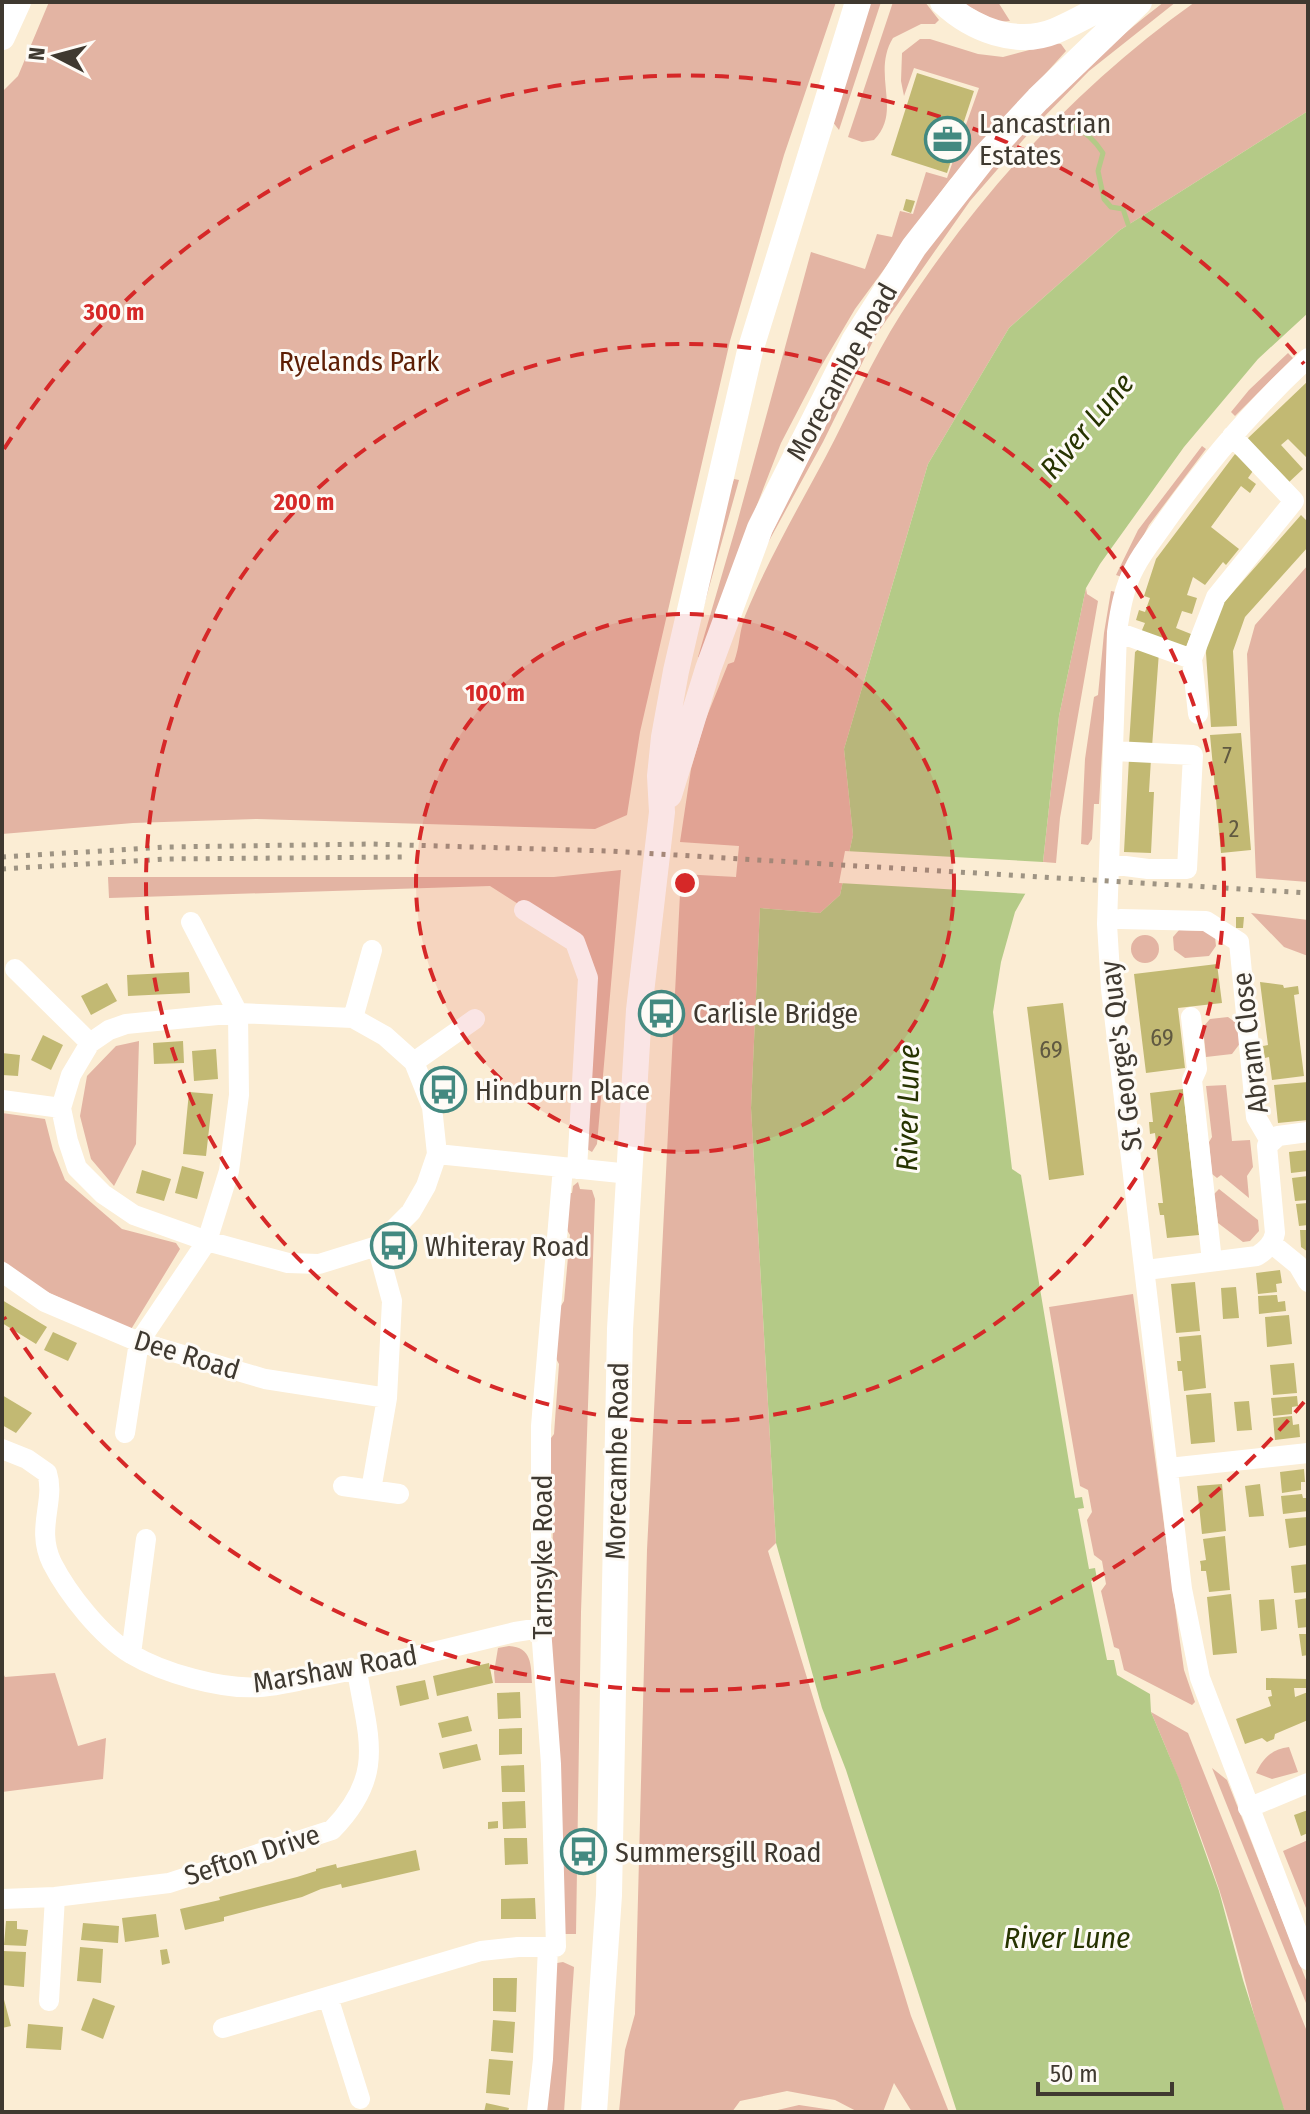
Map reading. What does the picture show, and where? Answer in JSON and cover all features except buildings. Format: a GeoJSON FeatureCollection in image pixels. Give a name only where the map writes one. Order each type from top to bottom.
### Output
{"type":"FeatureCollection","features":[{"type":"Feature","properties":{"kind":"main road"},"geometry":{"type":"LineString","coordinates":[[2,37],[18,2]]}},
{"type":"Feature","properties":{"kind":"main road","name":"Morecambe Road"},"geometry":{"type":"LineString","coordinates":[[594,2112],[609,1895],[620,1329],[639,1010],[662,812],[660,776],[664,737],[723,460],[750,351],[858,2]]}},
{"type":"Feature","properties":{"kind":"main road"},"geometry":{"type":"LineString","coordinates":[[943,2],[980,27],[1024,37],[1052,32],[1112,2]]}},
{"type":"Feature","properties":{"kind":"main road","name":"Morecambe Road"},"geometry":{"type":"LineString","coordinates":[[662,812],[677,775],[708,669],[760,528],[854,341],[914,247],[986,155],[1038,99],[1139,2]]}},
{"type":"Feature","properties":{"kind":"street","name":"St George's Quay"},"geometry":{"type":"LineString","coordinates":[[1308,358],[1273,390],[1232,436],[1183,497],[1135,566],[1121,606],[1117,632],[1107,924],[1111,989],[1182,1589],[1200,1678],[1308,1960]]}},
{"type":"Feature","properties":{"kind":"street"},"geometry":{"type":"LineString","coordinates":[[1198,714],[1192,659],[1216,597],[1294,501],[1232,436]]}},
{"type":"Feature","properties":{"kind":"street"},"geometry":{"type":"LineString","coordinates":[[1117,632],[1192,659]]}},
{"type":"Feature","properties":{"kind":"street"},"geometry":{"type":"LineString","coordinates":[[1110,864],[1148,869],[1187,869],[1193,755],[1114,751]]}},
{"type":"Feature","properties":{"kind":"street","name":"Tarnsyke Road"},"geometry":{"type":"LineString","coordinates":[[524,910],[575,942],[588,978],[541,1426],[541,1628],[551,1764],[552,1947],[537,2112]]}},
{"type":"Feature","properties":{"kind":"street","name":"Abram Close"},"geometry":{"type":"LineString","coordinates":[[1120,919],[1206,921],[1239,942],[1256,1117],[1270,1141]]}},
{"type":"Feature","properties":{"kind":"street"},"geometry":{"type":"LineString","coordinates":[[125,1433],[139,1342],[207,1241],[229,1171],[239,1095],[238,1013],[191,922]]}},
{"type":"Feature","properties":{"kind":"street"},"geometry":{"type":"LineString","coordinates":[[353,1018],[372,950]]}},
{"type":"Feature","properties":{"kind":"street"},"geometry":{"type":"LineString","coordinates":[[15,969],[90,1043]]}},
{"type":"Feature","properties":{"kind":"street"},"geometry":{"type":"LineString","coordinates":[[238,1013],[353,1018],[385,1036],[414,1062],[432,1107],[437,1154],[426,1186],[411,1212],[377,1246],[319,1264],[288,1263],[207,1241],[134,1215],[103,1194],[77,1168],[61,1108],[71,1075],[90,1043],[109,1030],[126,1024],[238,1013]]}},
{"type":"Feature","properties":{"kind":"street"},"geometry":{"type":"LineString","coordinates":[[1191,1017],[1197,1069],[1192,1080],[1212,1261]]}},
{"type":"Feature","properties":{"kind":"street"},"geometry":{"type":"LineString","coordinates":[[414,1062],[475,1019]]}},
{"type":"Feature","properties":{"kind":"street"},"geometry":{"type":"LineString","coordinates":[[2,1100],[61,1108]]}},
{"type":"Feature","properties":{"kind":"street","name":"Abram Close"},"geometry":{"type":"LineString","coordinates":[[1271,1243],[1275,1224],[1267,1146],[1278,1136],[1308,1132]]}},
{"type":"Feature","properties":{"kind":"street"},"geometry":{"type":"LineString","coordinates":[[437,1154],[630,1174]]}},
{"type":"Feature","properties":{"kind":"street"},"geometry":{"type":"LineString","coordinates":[[1146,1270],[1257,1256],[1271,1243],[1298,1265],[1308,1282]]}},
{"type":"Feature","properties":{"kind":"street"},"geometry":{"type":"LineString","coordinates":[[371,1490],[387,1398],[392,1301],[377,1246]]}},
{"type":"Feature","properties":{"kind":"street","name":"Dee Road"},"geometry":{"type":"LineString","coordinates":[[2,1272],[45,1302],[139,1342],[265,1379],[387,1398]]}},
{"type":"Feature","properties":{"kind":"street","name":"Marshaw Road"},"geometry":{"type":"LineString","coordinates":[[2,1449],[41,1467],[49,1479],[45,1542],[53,1563],[90,1619],[131,1654],[197,1681],[259,1688],[357,1671],[541,1628]]}},
{"type":"Feature","properties":{"kind":"street"},"geometry":{"type":"LineString","coordinates":[[1169,1468],[1308,1453]]}},
{"type":"Feature","properties":{"kind":"street"},"geometry":{"type":"LineString","coordinates":[[343,1486],[399,1494]]}},
{"type":"Feature","properties":{"kind":"street"},"geometry":{"type":"LineString","coordinates":[[131,1654],[146,1539]]}},
{"type":"Feature","properties":{"kind":"street","name":"Sefton Drive"},"geometry":{"type":"LineString","coordinates":[[2,1899],[55,1897],[169,1883],[332,1830],[350,1811],[366,1782],[371,1751],[357,1671]]}},
{"type":"Feature","properties":{"kind":"street"},"geometry":{"type":"LineString","coordinates":[[1248,1808],[1308,1783]]}},
{"type":"Feature","properties":{"kind":"street"},"geometry":{"type":"LineString","coordinates":[[49,2001],[55,1897]]}},
{"type":"Feature","properties":{"kind":"street"},"geometry":{"type":"LineString","coordinates":[[223,2028],[481,1951],[552,1947]]}},
{"type":"Feature","properties":{"kind":"street"},"geometry":{"type":"LineString","coordinates":[[328,1997],[360,2099]]}},
{"type":"Feature","properties":{"kind":"green space","name":"Ryelands Park"},"geometry":{"type":"Polygon","coordinates":[[[49,2],[836,2],[784,155],[730,341],[640,732],[627,815],[595,829],[257,819],[133,823],[2,834],[2,92],[18,76],[49,2]]]}},
{"type":"Feature","properties":{"kind":"green space"},"geometry":{"type":"Polygon","coordinates":[[[871,2],[881,2],[839,130],[832,121],[871,2]]]}},
{"type":"Feature","properties":{"kind":"green space"},"geometry":{"type":"Polygon","coordinates":[[[893,2],[925,2],[939,20],[935,24],[921,24],[893,38],[885,65],[886,117],[874,140],[862,142],[848,137],[893,2]]]}},
{"type":"Feature","properties":{"kind":"green space"},"geometry":{"type":"Polygon","coordinates":[[[960,2],[998,2],[1010,21],[998,22],[960,2]]]}},
{"type":"Feature","properties":{"kind":"green space"},"geometry":{"type":"Polygon","coordinates":[[[1164,2],[1176,2],[1089,71],[1036,125],[970,201],[876,335],[823,442],[758,561],[866,343],[926,249],[998,158],[1038,115],[1121,36],[1164,2]]]}},
{"type":"Feature","properties":{"kind":"green space"},"geometry":{"type":"Polygon","coordinates":[[[1195,2],[1308,2],[1308,111],[1120,230],[1009,328],[928,464],[844,749],[853,835],[840,895],[820,913],[760,908],[751,1108],[776,1543],[768,1551],[911,2016],[949,2112],[912,2112],[894,2083],[883,2112],[858,2112],[835,2100],[787,2091],[740,2101],[732,2112],[619,2112],[625,2050],[635,2014],[647,1550],[681,874],[736,877],[739,846],[680,842],[691,769],[705,721],[728,664],[734,662],[743,622],[754,596],[901,314],[963,226],[1033,144],[1111,69],[1195,2]]]}},
{"type":"Feature","properties":{"kind":"green space"},"geometry":{"type":"Polygon","coordinates":[[[920,39],[1003,57],[1056,43],[1066,51],[949,181],[855,309],[781,443],[726,585],[702,658],[698,657],[811,252],[865,269],[877,234],[892,237],[900,211],[913,214],[926,172],[947,178],[979,88],[914,68],[904,96],[902,53],[920,39]]]}},
{"type":"Feature","properties":{"kind":"green space"},"geometry":{"type":"Polygon","coordinates":[[[1288,353],[1293,358],[1235,416],[1231,412],[1249,390],[1288,353]]]}},
{"type":"Feature","properties":{"kind":"green space"},"geometry":{"type":"Polygon","coordinates":[[[1202,446],[1206,449],[1149,525],[1122,577],[1116,575],[1138,530],[1202,446]]]}},
{"type":"Feature","properties":{"kind":"green space"},"geometry":{"type":"Polygon","coordinates":[[[734,479],[739,480],[691,652],[720,519],[734,479]]]}},
{"type":"Feature","properties":{"kind":"green space"},"geometry":{"type":"Polygon","coordinates":[[[1308,565],[1308,882],[1256,878],[1247,654],[1255,625],[1308,565]]]}},
{"type":"Feature","properties":{"kind":"green space"},"geometry":{"type":"Polygon","coordinates":[[[1086,588],[1087,594],[1098,601],[1060,818],[1056,863],[1043,862],[1059,716],[1086,588]]]}},
{"type":"Feature","properties":{"kind":"green space"},"geometry":{"type":"Polygon","coordinates":[[[1111,591],[1116,592],[1110,615],[1099,804],[1094,804],[1092,839],[1088,845],[1081,844],[1085,759],[1094,697],[1098,695],[1111,591]]]}},
{"type":"Feature","properties":{"kind":"green space"},"geometry":{"type":"Polygon","coordinates":[[[621,870],[597,1144],[592,1152],[585,1148],[578,942],[490,886],[109,898],[108,877],[554,877],[621,870]]]}},
{"type":"Feature","properties":{"kind":"green space"},"geometry":{"type":"Polygon","coordinates":[[[1251,913],[1308,920],[1308,956],[1284,947],[1251,913]]]}},
{"type":"Feature","properties":{"kind":"green space"},"geometry":{"type":"Polygon","coordinates":[[[1179,930],[1206,931],[1215,937],[1216,946],[1209,956],[1185,958],[1174,950],[1173,937],[1179,930]]]}},
{"type":"Feature","properties":{"kind":"green space"},"geometry":{"type":"Polygon","coordinates":[[[1145,935],[1155,939],[1159,949],[1155,959],[1145,963],[1135,959],[1131,949],[1135,939],[1145,935]]]}},
{"type":"Feature","properties":{"kind":"green space"},"geometry":{"type":"Polygon","coordinates":[[[1228,1017],[1239,1025],[1241,1042],[1232,1054],[1206,1057],[1203,1027],[1210,1019],[1228,1017]]]}},
{"type":"Feature","properties":{"kind":"green space"},"geometry":{"type":"Polygon","coordinates":[[[139,1041],[136,1144],[114,1186],[91,1159],[80,1116],[87,1076],[116,1046],[139,1041]]]}},
{"type":"Feature","properties":{"kind":"green space"},"geometry":{"type":"Polygon","coordinates":[[[1226,1085],[1232,1141],[1250,1140],[1253,1167],[1247,1176],[1249,1198],[1221,1175],[1217,1178],[1212,1174],[1209,1142],[1212,1137],[1206,1086],[1226,1085]]]}},
{"type":"Feature","properties":{"kind":"green space"},"geometry":{"type":"Polygon","coordinates":[[[2,1113],[45,1119],[65,1180],[122,1229],[176,1243],[180,1249],[130,1331],[41,1289],[2,1260],[2,1113]]]}},
{"type":"Feature","properties":{"kind":"green space"},"geometry":{"type":"Polygon","coordinates":[[[578,1182],[580,1189],[592,1190],[595,1199],[581,1612],[576,1934],[564,1934],[547,1573],[552,1560],[554,1491],[547,1484],[548,1442],[554,1434],[559,1364],[553,1353],[557,1312],[564,1301],[570,1235],[564,1225],[567,1193],[572,1193],[573,1186],[578,1182]]]}},
{"type":"Feature","properties":{"kind":"green space"},"geometry":{"type":"Polygon","coordinates":[[[1219,1189],[1258,1220],[1259,1231],[1250,1241],[1243,1242],[1218,1223],[1214,1194],[1219,1189]]]}},
{"type":"Feature","properties":{"kind":"green space"},"geometry":{"type":"Polygon","coordinates":[[[1133,1294],[1184,1670],[1195,1702],[1192,1705],[1124,1670],[1119,1649],[1114,1647],[1101,1591],[1106,1584],[1102,1561],[1094,1555],[1087,1520],[1092,1512],[1088,1490],[1080,1486],[1049,1307],[1133,1294]]]}},
{"type":"Feature","properties":{"kind":"green space"},"geometry":{"type":"Polygon","coordinates":[[[509,1646],[526,1653],[532,1683],[495,1683],[498,1648],[509,1646]]]}},
{"type":"Feature","properties":{"kind":"green space"},"geometry":{"type":"Polygon","coordinates":[[[2,1671],[5,1677],[55,1673],[78,1746],[106,1738],[103,1779],[2,1792],[2,1671]]]}},
{"type":"Feature","properties":{"kind":"green space"},"geometry":{"type":"Polygon","coordinates":[[[1151,1712],[1188,1733],[1308,2034],[1308,2112],[1285,2112],[1266,2057],[1219,1889],[1151,1712]]]}},
{"type":"Feature","properties":{"kind":"green space"},"geometry":{"type":"Polygon","coordinates":[[[1289,1747],[1298,1772],[1272,1779],[1256,1773],[1269,1755],[1289,1747]]]}},
{"type":"Feature","properties":{"kind":"green space"},"geometry":{"type":"Polygon","coordinates":[[[1212,1768],[1227,1780],[1308,1985],[1308,2008],[1212,1768]]]}},
{"type":"Feature","properties":{"kind":"green space"},"geometry":{"type":"Polygon","coordinates":[[[1308,1840],[1308,1913],[1283,1851],[1308,1840]]]}},
{"type":"Feature","properties":{"kind":"green space"},"geometry":{"type":"Polygon","coordinates":[[[557,1963],[574,1967],[564,2112],[543,2112],[557,1963]]]}},
{"type":"Feature","properties":{"kind":"green space"},"geometry":{"type":"Polygon","coordinates":[[[799,2105],[839,2111],[841,2112],[769,2112],[799,2105]]]}},
{"type":"Feature","properties":{"kind":"water","name":"River Lune"},"geometry":{"type":"Polygon","coordinates":[[[1308,111],[1308,313],[1258,359],[1184,447],[1086,588],[1059,716],[1043,862],[1015,912],[1001,962],[993,1012],[1012,1169],[1021,1175],[1075,1498],[1082,1497],[1084,1508],[1078,1509],[1089,1569],[1095,1568],[1097,1579],[1091,1581],[1107,1660],[1114,1660],[1117,1675],[1150,1694],[1151,1712],[1219,1891],[1243,1980],[1285,2112],[957,2112],[846,1770],[822,1708],[776,1543],[751,1108],[760,908],[820,913],[840,895],[853,835],[844,749],[928,464],[1009,328],[1120,230],[1308,111]]]}},
{"type":"Feature","properties":{"kind":"pier"},"geometry":{"type":"Polygon","coordinates":[[[845,851],[1047,863],[1030,894],[839,883],[845,851]]]}},
{"type":"Feature","properties":{"kind":"waterway"},"geometry":{"type":"LineString","coordinates":[[1071,127],[1089,137],[1103,153],[1098,171],[1104,199],[1111,207],[1123,209],[1128,224]]}},
{"type":"Feature","properties":{"kind":"railway"},"geometry":{"type":"LineString","coordinates":[[2,857],[166,847],[371,844],[609,851],[1308,893]]}},
{"type":"Feature","properties":{"kind":"railway"},"geometry":{"type":"LineString","coordinates":[[2,869],[166,859],[402,857]]}},
{"type":"Feature","properties":{"kind":"place","name":"Lancastrian Estates"},"geometry":{"type":"Point","coordinates":[948,139]}},
{"type":"Feature","properties":{"kind":"place","name":"Carlisle Bridge"},"geometry":{"type":"Point","coordinates":[662,1013]}},
{"type":"Feature","properties":{"kind":"place","name":"Hindburn Place"},"geometry":{"type":"Point","coordinates":[444,1090]}},
{"type":"Feature","properties":{"kind":"place","name":"Whiteray Road"},"geometry":{"type":"Point","coordinates":[394,1246]}},
{"type":"Feature","properties":{"kind":"place","name":"Summersgill Road"},"geometry":{"type":"Point","coordinates":[584,1852]}}]}
